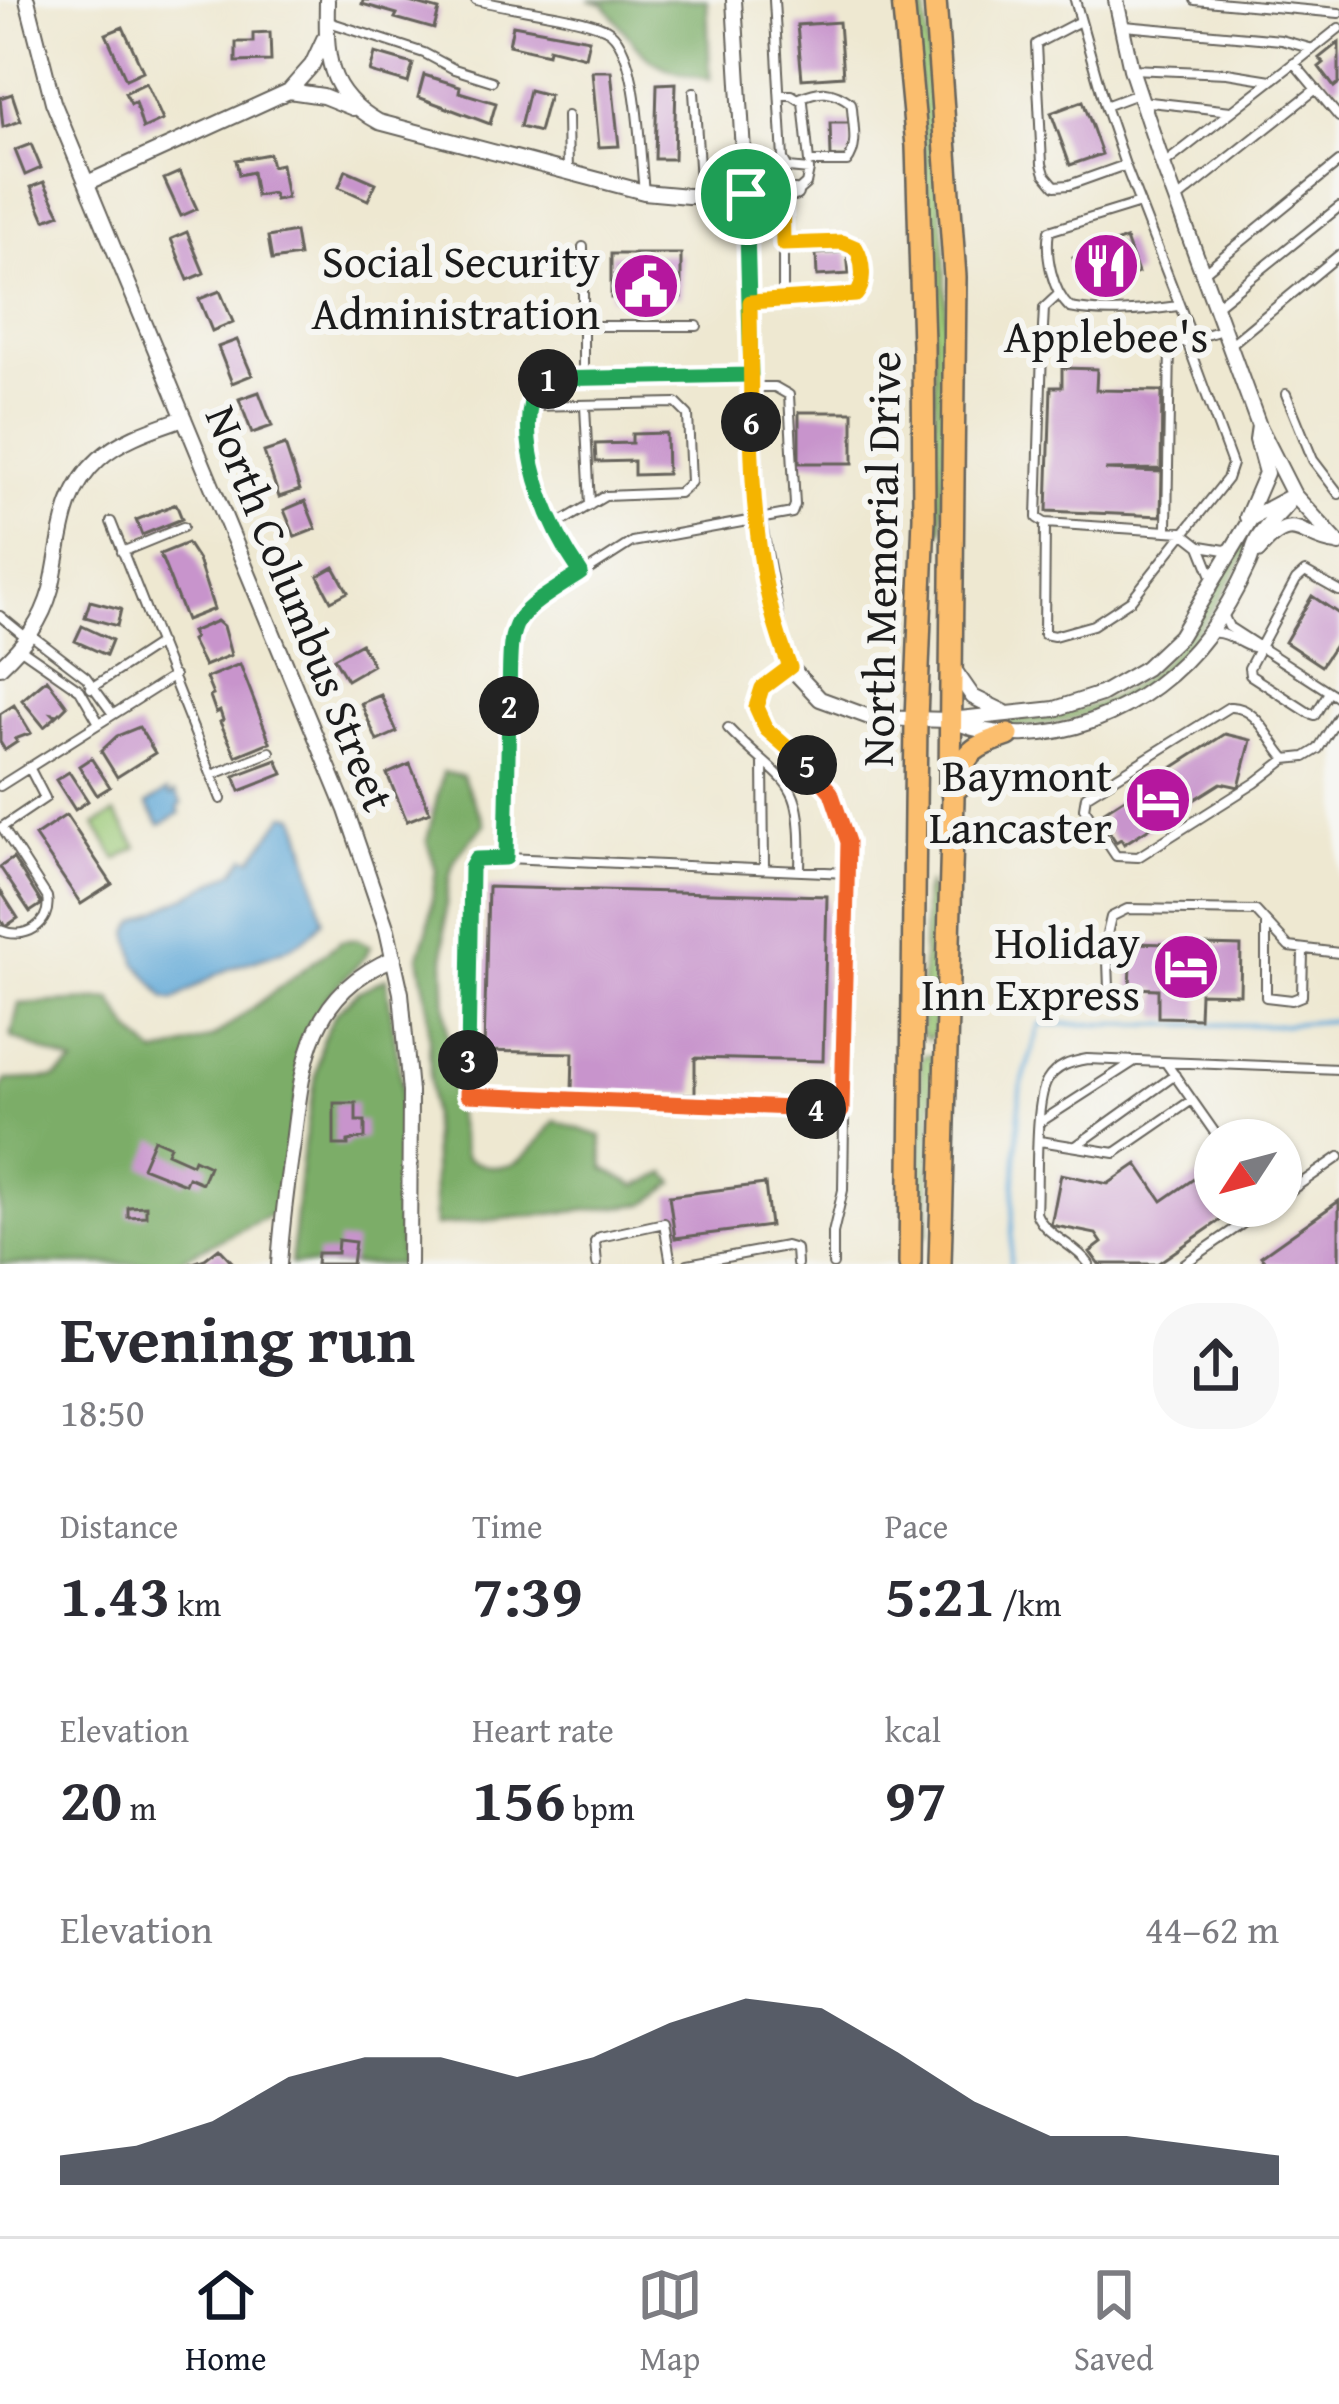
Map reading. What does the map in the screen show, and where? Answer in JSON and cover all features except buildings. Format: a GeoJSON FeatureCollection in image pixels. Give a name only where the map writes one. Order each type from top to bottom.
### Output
{"type":"FeatureCollection","features":[{"type":"Feature","properties":{"kind":"main road","name":"North Memorial Drive"},"geometry":{"type":"LineString","coordinates":[[903,0],[917,146],[923,324],[924,518],[916,718],[910,1264]]}},
{"type":"Feature","properties":{"kind":"main road","name":"North Memorial Drive"},"geometry":{"type":"LineString","coordinates":[[935,0],[956,277],[953,798],[940,1264]]}},
{"type":"Feature","properties":{"kind":"main road","name":"North Memorial Drive"},"geometry":{"type":"LineString","coordinates":[[953,798],[963,761],[1006,724]]}},
{"type":"Feature","properties":{"kind":"main road"},"geometry":{"type":"LineString","coordinates":[[897,1264],[901,1145],[912,1090]]}},
{"type":"Feature","properties":{"kind":"street","name":"North Columbus Street"},"geometry":{"type":"LineString","coordinates":[[27,0],[50,92],[346,810],[394,958],[410,1092],[409,1264]]}},
{"type":"Feature","properties":{"kind":"street"},"geometry":{"type":"LineString","coordinates":[[87,183],[292,88],[312,65],[324,39],[327,0]]}},
{"type":"Feature","properties":{"kind":"street"},"geometry":{"type":"LineString","coordinates":[[734,0],[757,518],[781,644],[790,667],[820,700],[872,718],[1079,725],[1132,704],[1172,675],[1208,634],[1259,535],[1284,512],[1294,495]]}},
{"type":"Feature","properties":{"kind":"street"},"geometry":{"type":"LineString","coordinates":[[1116,0],[1140,97],[1259,426],[1294,495],[1338,544]]}},
{"type":"Feature","properties":{"kind":"street"},"geometry":{"type":"LineString","coordinates":[[324,39],[338,82],[363,112]]}},
{"type":"Feature","properties":{"kind":"street"},"geometry":{"type":"LineString","coordinates":[[292,88],[323,96],[394,128],[644,192],[701,196],[789,193]]}},
{"type":"Feature","properties":{"kind":"street"},"geometry":{"type":"LineString","coordinates":[[531,379],[751,381]]}},
{"type":"Feature","properties":{"kind":"street"},"geometry":{"type":"LineString","coordinates":[[0,667],[26,641],[50,593],[68,503],[86,472],[125,442],[184,418]]}},
{"type":"Feature","properties":{"kind":"street"},"geometry":{"type":"LineString","coordinates":[[950,720],[969,728],[1006,724],[1030,713],[1070,705],[1135,676],[1180,636],[1243,529],[1266,472],[1257,440],[1259,426]]}},
{"type":"Feature","properties":{"kind":"street"},"geometry":{"type":"LineString","coordinates":[[1243,529],[1260,510],[1294,495]]}},
{"type":"Feature","properties":{"kind":"street"},"geometry":{"type":"LineString","coordinates":[[1250,560],[1287,529],[1306,530],[1338,544]]}},
{"type":"Feature","properties":{"kind":"street"},"geometry":{"type":"LineString","coordinates":[[952,665],[973,697],[1006,724]]}},
{"type":"Feature","properties":{"kind":"street"},"geometry":{"type":"LineString","coordinates":[[279,1264],[300,1088],[313,1034],[345,988],[394,958]]}},
{"type":"Feature","properties":{"kind":"lane"},"geometry":{"type":"LineString","coordinates":[[476,0],[597,26],[615,36],[629,62],[644,192]]}},
{"type":"Feature","properties":{"kind":"lane"},"geometry":{"type":"LineString","coordinates":[[774,0],[783,159],[788,168],[851,158],[850,103],[819,90],[800,98],[780,95]]}},
{"type":"Feature","properties":{"kind":"lane"},"geometry":{"type":"LineString","coordinates":[[1059,294],[1044,308],[1035,512],[1045,523],[1042,630],[1048,636],[1093,625],[1114,613],[1145,583],[1227,478],[1232,464],[1105,106],[1075,0]]}},
{"type":"Feature","properties":{"kind":"lane"},"geometry":{"type":"LineString","coordinates":[[1195,0],[1339,14]]}},
{"type":"Feature","properties":{"kind":"lane"},"geometry":{"type":"LineString","coordinates":[[1080,21],[1036,44],[1045,174],[1055,186],[1069,185],[1125,165]]}},
{"type":"Feature","properties":{"kind":"lane"},"geometry":{"type":"LineString","coordinates":[[326,22],[365,32],[492,81]]}},
{"type":"Feature","properties":{"kind":"lane"},"geometry":{"type":"LineString","coordinates":[[1120,26],[1281,40],[1312,49]]}},
{"type":"Feature","properties":{"kind":"lane"},"geometry":{"type":"LineString","coordinates":[[1163,165],[1339,28]]}},
{"type":"Feature","properties":{"kind":"lane"},"geometry":{"type":"LineString","coordinates":[[1294,63],[1339,117]]}},
{"type":"Feature","properties":{"kind":"lane"},"geometry":{"type":"LineString","coordinates":[[1131,69],[1272,80]]}},
{"type":"Feature","properties":{"kind":"lane"},"geometry":{"type":"LineString","coordinates":[[1176,200],[1316,89]]}},
{"type":"Feature","properties":{"kind":"lane"},"geometry":{"type":"LineString","coordinates":[[694,92],[701,196]]}},
{"type":"Feature","properties":{"kind":"lane"},"geometry":{"type":"LineString","coordinates":[[1105,106],[1140,97],[1232,111]]}},
{"type":"Feature","properties":{"kind":"lane"},"geometry":{"type":"LineString","coordinates":[[783,300],[789,193],[806,184],[809,166],[800,98]]}},
{"type":"Feature","properties":{"kind":"lane"},"geometry":{"type":"LineString","coordinates":[[567,116],[568,173]]}},
{"type":"Feature","properties":{"kind":"lane"},"geometry":{"type":"LineString","coordinates":[[1202,272],[1339,162]]}},
{"type":"Feature","properties":{"kind":"lane"},"geometry":{"type":"LineString","coordinates":[[1140,203],[1049,232],[1050,262],[1059,294],[1070,308],[1087,311],[1139,312],[1178,306]]}},
{"type":"Feature","properties":{"kind":"lane"},"geometry":{"type":"LineString","coordinates":[[1216,306],[1339,208]]}},
{"type":"Feature","properties":{"kind":"lane"},"geometry":{"type":"LineString","coordinates":[[750,302],[851,296],[860,291],[861,259],[850,244],[783,244]]}},
{"type":"Feature","properties":{"kind":"lane"},"geometry":{"type":"LineString","coordinates":[[583,248],[583,377]]}},
{"type":"Feature","properties":{"kind":"lane"},"geometry":{"type":"LineString","coordinates":[[1229,346],[1339,255]]}},
{"type":"Feature","properties":{"kind":"lane"},"geometry":{"type":"LineString","coordinates":[[584,326],[698,326]]}},
{"type":"Feature","properties":{"kind":"lane"},"geometry":{"type":"LineString","coordinates":[[1042,348],[1170,346],[1223,329]]}},
{"type":"Feature","properties":{"kind":"lane"},"geometry":{"type":"LineString","coordinates":[[1166,528],[1170,346]]}},
{"type":"Feature","properties":{"kind":"lane"},"geometry":{"type":"LineString","coordinates":[[531,379],[530,457],[581,573]]}},
{"type":"Feature","properties":{"kind":"lane"},"geometry":{"type":"LineString","coordinates":[[506,858],[513,627],[526,610],[632,542],[787,516],[795,505],[789,395],[751,381]]}},
{"type":"Feature","properties":{"kind":"lane"},"geometry":{"type":"LineString","coordinates":[[1286,394],[1313,460],[1339,494]]}},
{"type":"Feature","properties":{"kind":"lane"},"geometry":{"type":"LineString","coordinates":[[528,406],[676,404],[687,411],[688,489],[612,495],[556,525]]}},
{"type":"Feature","properties":{"kind":"lane"},"geometry":{"type":"LineString","coordinates":[[585,406],[590,505]]}},
{"type":"Feature","properties":{"kind":"lane"},"geometry":{"type":"LineString","coordinates":[[111,522],[221,799]]}},
{"type":"Feature","properties":{"kind":"lane"},"geometry":{"type":"LineString","coordinates":[[1045,523],[1166,528],[1182,532],[1200,546],[1219,550],[1233,546]]}},
{"type":"Feature","properties":{"kind":"lane"},"geometry":{"type":"LineString","coordinates":[[122,552],[183,527]]}},
{"type":"Feature","properties":{"kind":"lane"},"geometry":{"type":"LineString","coordinates":[[1200,546],[1213,582]]}},
{"type":"Feature","properties":{"kind":"lane"},"geometry":{"type":"LineString","coordinates":[[1329,692],[1315,715],[1250,675],[1249,668],[1296,580],[1305,572],[1339,591]]}},
{"type":"Feature","properties":{"kind":"lane"},"geometry":{"type":"LineString","coordinates":[[1222,612],[1229,626],[1339,698]]}},
{"type":"Feature","properties":{"kind":"lane"},"geometry":{"type":"LineString","coordinates":[[0,616],[84,696],[99,724]]}},
{"type":"Feature","properties":{"kind":"lane"},"geometry":{"type":"LineString","coordinates":[[1208,634],[1227,634],[1249,648],[1260,648]]}},
{"type":"Feature","properties":{"kind":"lane"},"geometry":{"type":"LineString","coordinates":[[26,641],[93,685],[113,714]]}},
{"type":"Feature","properties":{"kind":"lane"},"geometry":{"type":"LineString","coordinates":[[84,696],[93,685],[160,643]]}},
{"type":"Feature","properties":{"kind":"lane"},"geometry":{"type":"LineString","coordinates":[[790,667],[762,688],[756,700],[758,716],[831,792],[845,826],[843,1190],[833,1233],[833,1264]]}},
{"type":"Feature","properties":{"kind":"lane"},"geometry":{"type":"LineString","coordinates":[[0,785],[173,676]]}},
{"type":"Feature","properties":{"kind":"lane"},"geometry":{"type":"LineString","coordinates":[[1286,759],[1250,711],[1229,707],[1086,796],[1084,808],[1116,856],[1138,857],[1286,759],[1305,757],[1337,722]]}},
{"type":"Feature","properties":{"kind":"lane"},"geometry":{"type":"LineString","coordinates":[[728,728],[786,780],[797,800],[800,868]]}},
{"type":"Feature","properties":{"kind":"lane"},"geometry":{"type":"LineString","coordinates":[[212,775],[270,752]]}},
{"type":"Feature","properties":{"kind":"lane"},"geometry":{"type":"LineString","coordinates":[[764,761],[764,867]]}},
{"type":"Feature","properties":{"kind":"lane"},"geometry":{"type":"LineString","coordinates":[[0,930],[27,933],[40,925],[49,908],[47,897],[1,828],[45,799],[29,767]]}},
{"type":"Feature","properties":{"kind":"lane"},"geometry":{"type":"LineString","coordinates":[[842,1111],[467,1095],[471,868],[476,859],[506,858],[848,872]]}},
{"type":"Feature","properties":{"kind":"lane"},"geometry":{"type":"LineString","coordinates":[[1109,988],[1107,934],[1111,917],[1127,909],[1256,911],[1289,947],[1339,953]]}},
{"type":"Feature","properties":{"kind":"lane"},"geometry":{"type":"LineString","coordinates":[[1266,920],[1266,997],[1302,997],[1303,952]]}},
{"type":"Feature","properties":{"kind":"lane"},"geometry":{"type":"LineString","coordinates":[[912,1047],[944,1047]]}},
{"type":"Feature","properties":{"kind":"lane"},"geometry":{"type":"LineString","coordinates":[[1089,1264],[1078,1249],[1040,1223],[1036,1214],[1044,1088],[1057,1070],[1087,1059],[1339,1069]]}},
{"type":"Feature","properties":{"kind":"lane"},"geometry":{"type":"LineString","coordinates":[[1040,1122],[1135,1061]]}},
{"type":"Feature","properties":{"kind":"lane"},"geometry":{"type":"LineString","coordinates":[[1165,1062],[1205,1119]]}},
{"type":"Feature","properties":{"kind":"lane"},"geometry":{"type":"LineString","coordinates":[[1075,1147],[1174,1076]]}},
{"type":"Feature","properties":{"kind":"lane"},"geometry":{"type":"LineString","coordinates":[[1040,1141],[1115,1153],[1192,1100]]}},
{"type":"Feature","properties":{"kind":"lane"},"geometry":{"type":"LineString","coordinates":[[1302,1182],[1339,1156]]}},
{"type":"Feature","properties":{"kind":"lane"},"geometry":{"type":"LineString","coordinates":[[597,1264],[595,1242],[600,1237],[664,1223],[671,1264]]}},
{"type":"Feature","properties":{"kind":"lane"},"geometry":{"type":"LineString","coordinates":[[1184,1264],[1236,1227]]}},
{"type":"Feature","properties":{"kind":"lane"},"geometry":{"type":"LineString","coordinates":[[688,1264],[786,1246],[796,1250],[797,1264]]}},
{"type":"Feature","properties":{"kind":"green space"},"geometry":{"type":"Polygon","coordinates":[[[588,0],[707,0],[710,79],[658,64],[604,4],[588,0]]]}},
{"type":"Feature","properties":{"kind":"green space"},"geometry":{"type":"Polygon","coordinates":[[[911,0],[924,0],[944,246],[947,359],[942,531],[937,528],[931,264],[911,0]]]}},
{"type":"Feature","properties":{"kind":"green space"},"geometry":{"type":"Polygon","coordinates":[[[1258,518],[1263,524],[1216,604],[1166,667],[1136,691],[1101,709],[1058,722],[1007,727],[1008,720],[1058,715],[1100,702],[1135,684],[1164,660],[1212,597],[1258,518]]]}},
{"type":"Feature","properties":{"kind":"green space"},"geometry":{"type":"Polygon","coordinates":[[[443,772],[462,776],[485,824],[455,860],[445,919],[449,1054],[466,1158],[496,1167],[518,1162],[555,1121],[601,1136],[604,1168],[636,1186],[666,1173],[675,1183],[646,1204],[435,1226],[428,1007],[419,956],[436,870],[427,841],[443,772]]]}},
{"type":"Feature","properties":{"kind":"green space"},"geometry":{"type":"Polygon","coordinates":[[[115,813],[137,847],[117,860],[95,825],[115,813]]]}},
{"type":"Feature","properties":{"kind":"green space"},"geometry":{"type":"Polygon","coordinates":[[[928,885],[937,916],[934,1033],[928,1040],[922,1034],[928,885]]]}},
{"type":"Feature","properties":{"kind":"green space"},"geometry":{"type":"Polygon","coordinates":[[[357,939],[370,946],[365,957],[327,997],[309,1027],[279,1211],[179,1260],[180,1264],[0,1264],[0,1091],[6,1080],[55,1078],[74,1064],[11,1037],[19,1004],[111,999],[130,1029],[156,1055],[214,1037],[341,941],[357,939]]]}},
{"type":"Feature","properties":{"kind":"green space"},"geometry":{"type":"Polygon","coordinates":[[[386,978],[402,1086],[400,1264],[291,1264],[301,1162],[322,1041],[335,1014],[358,992],[386,978]]]}},
{"type":"Feature","properties":{"kind":"green space"},"geometry":{"type":"Polygon","coordinates":[[[925,1055],[933,1057],[928,1234],[920,1239],[921,1060],[925,1055]]]}},
{"type":"Feature","properties":{"kind":"water"},"geometry":{"type":"Polygon","coordinates":[[[167,791],[170,796],[175,793],[182,804],[180,813],[160,825],[147,804],[167,791]]]}},
{"type":"Feature","properties":{"kind":"water"},"geometry":{"type":"Polygon","coordinates":[[[285,815],[295,816],[298,823],[323,919],[292,946],[224,971],[174,1000],[165,998],[136,962],[129,932],[136,922],[234,872],[245,857],[252,859],[285,815]]]}},
{"type":"Feature","properties":{"kind":"waterway"},"geometry":{"type":"LineString","coordinates":[[1010,1264],[1020,1091],[1040,1024],[1277,1025],[1339,1020]]}},
{"type":"Feature","properties":{"kind":"place","name":"Applebee's"},"geometry":{"type":"Point","coordinates":[1106,266]}},
{"type":"Feature","properties":{"kind":"place","name":"Social Security Administration"},"geometry":{"type":"Point","coordinates":[646,286]}},
{"type":"Feature","properties":{"kind":"place","name":"Baymont Lancaster"},"geometry":{"type":"Point","coordinates":[1158,800]}},
{"type":"Feature","properties":{"kind":"place","name":"Holiday Inn Express"},"geometry":{"type":"Point","coordinates":[1186,967]}},
{"type":"Feature","properties":{"kind":"route"},"geometry":{"type":"LineString","coordinates":[[782,193],[783,244],[842,242],[856,248],[861,259],[862,286],[856,295],[750,302],[754,504],[774,616],[790,667],[762,688],[756,707],[766,729],[821,778],[845,826],[849,856],[842,1111],[467,1095],[471,868],[483,857],[506,858],[513,627],[526,610],[581,573],[530,457],[530,398],[538,380],[583,377],[751,375],[746,194],[782,193]]}}]}
